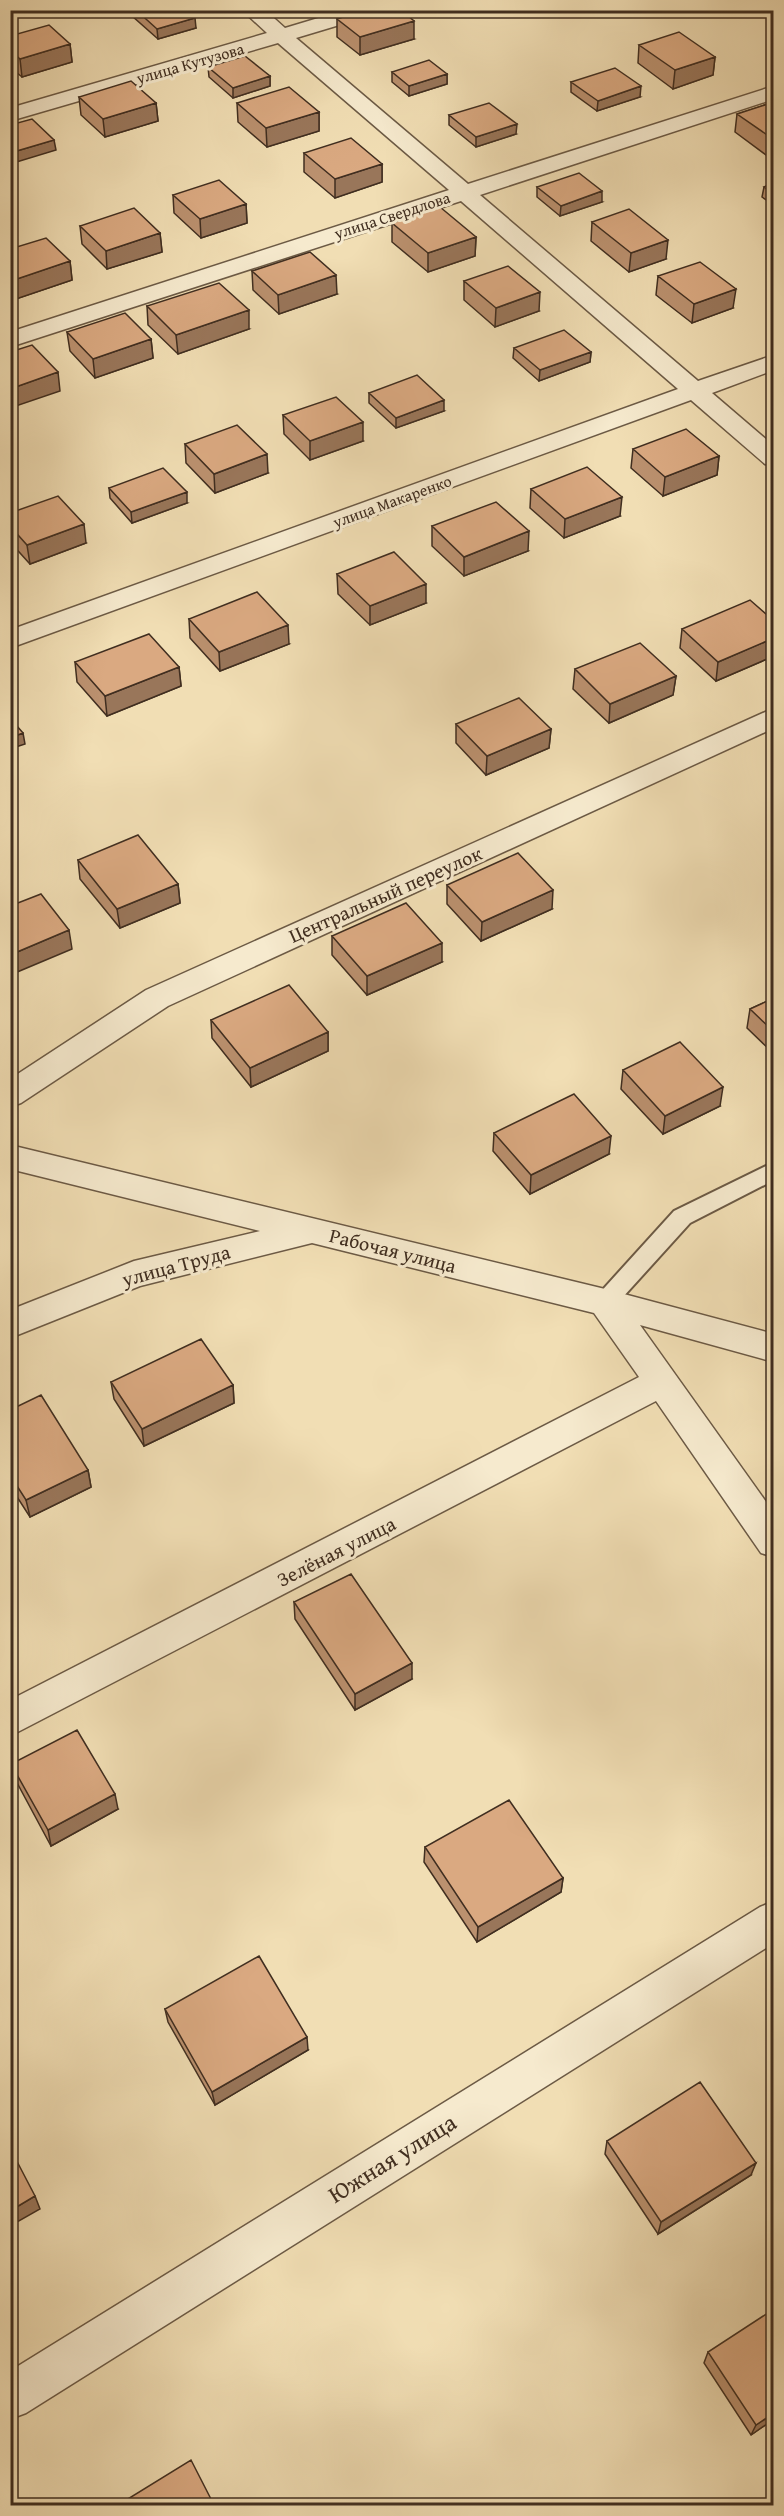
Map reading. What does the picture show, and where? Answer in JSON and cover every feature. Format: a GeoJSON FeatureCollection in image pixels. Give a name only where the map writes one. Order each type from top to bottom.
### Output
{"type":"FeatureCollection","features":[{"type":"Feature","properties":{"kind":"street"},"geometry":{"type":"LineString","coordinates":[[252,10],[774,459]]}},
{"type":"Feature","properties":{"kind":"street","name":"улица Кутузова"},"geometry":{"type":"LineString","coordinates":[[10,115],[369,10]]}},
{"type":"Feature","properties":{"kind":"street","name":"улица Свердлова"},"geometry":{"type":"LineString","coordinates":[[10,340],[774,92]]}},
{"type":"Feature","properties":{"kind":"street","name":"улица Макаренко"},"geometry":{"type":"LineString","coordinates":[[10,640],[774,362]]}},
{"type":"Feature","properties":{"kind":"street","name":"Центральный переулок"},"geometry":{"type":"LineString","coordinates":[[10,1095],[158,998],[774,717]]}},
{"type":"Feature","properties":{"kind":"street","name":"Рабочая улица"},"geometry":{"type":"LineString","coordinates":[[10,1157],[605,1302],[774,1348]]}},
{"type":"Feature","properties":{"kind":"street","name":"улица Труда"},"geometry":{"type":"LineString","coordinates":[[10,1325],[134,1274],[313,1231]]}},
{"type":"Feature","properties":{"kind":"street"},"geometry":{"type":"LineString","coordinates":[[605,1302],[774,1542]]}},
{"type":"Feature","properties":{"kind":"street","name":"Зелёная улица"},"geometry":{"type":"LineString","coordinates":[[10,1719],[661,1382]]}},
{"type":"Feature","properties":{"kind":"street","name":"Южная улица"},"geometry":{"type":"LineString","coordinates":[[10,2397],[774,1920]]}},
{"type":"Feature","properties":{"kind":"lane"},"geometry":{"type":"LineString","coordinates":[[605,1302],[682,1217],[774,1170]]}},
{"type":"Feature","properties":{"kind":"building"},"geometry":{"type":"Polygon","coordinates":[[[136,10],[187,10],[195,18],[157,29],[136,10]]]}},
{"type":"Feature","properties":{"kind":"building"},"geometry":{"type":"Polygon","coordinates":[[[364,10],[401,10],[414,21],[360,37],[337,19],[364,10]]]}},
{"type":"Feature","properties":{"kind":"building"},"geometry":{"type":"Polygon","coordinates":[[[49,25],[70,44],[20,59],[10,50],[10,36],[49,25]]]}},
{"type":"Feature","properties":{"kind":"building"},"geometry":{"type":"Polygon","coordinates":[[[679,32],[715,57],[675,70],[639,45],[679,32]]]}},
{"type":"Feature","properties":{"kind":"building"},"geometry":{"type":"Polygon","coordinates":[[[245,56],[270,76],[233,88],[208,67],[245,56]]]}},
{"type":"Feature","properties":{"kind":"building"},"geometry":{"type":"Polygon","coordinates":[[[429,60],[447,74],[409,86],[392,72],[429,60]]]}},
{"type":"Feature","properties":{"kind":"building"},"geometry":{"type":"Polygon","coordinates":[[[615,68],[641,86],[598,101],[571,82],[615,68]]]}},
{"type":"Feature","properties":{"kind":"building"},"geometry":{"type":"Polygon","coordinates":[[[131,81],[156,103],[103,119],[79,97],[131,81]]]}},
{"type":"Feature","properties":{"kind":"building"},"geometry":{"type":"Polygon","coordinates":[[[289,87],[319,112],[266,128],[237,103],[289,87]]]}},
{"type":"Feature","properties":{"kind":"building"},"geometry":{"type":"Polygon","coordinates":[[[774,102],[773,139],[737,114],[774,102]]]}},
{"type":"Feature","properties":{"kind":"building"},"geometry":{"type":"Polygon","coordinates":[[[489,103],[517,124],[476,137],[449,115],[489,103]]]}},
{"type":"Feature","properties":{"kind":"building"},"geometry":{"type":"Polygon","coordinates":[[[32,119],[54,140],[10,153],[10,125],[32,119]]]}},
{"type":"Feature","properties":{"kind":"building"},"geometry":{"type":"Polygon","coordinates":[[[351,138],[382,164],[335,179],[304,153],[351,138]]]}},
{"type":"Feature","properties":{"kind":"building"},"geometry":{"type":"Polygon","coordinates":[[[579,173],[602,191],[561,206],[537,187],[579,173]]]}},
{"type":"Feature","properties":{"kind":"building"},"geometry":{"type":"Polygon","coordinates":[[[219,180],[246,204],[200,219],[173,195],[219,180]]]}},
{"type":"Feature","properties":{"kind":"building"},"geometry":{"type":"Polygon","coordinates":[[[774,183],[774,194],[764,187],[774,183]]]}},
{"type":"Feature","properties":{"kind":"building"},"geometry":{"type":"Polygon","coordinates":[[[440,207],[476,237],[428,253],[392,223],[440,207]]]}},
{"type":"Feature","properties":{"kind":"building"},"geometry":{"type":"Polygon","coordinates":[[[134,208],[160,233],[106,251],[80,226],[134,208]]]}},
{"type":"Feature","properties":{"kind":"building"},"geometry":{"type":"Polygon","coordinates":[[[629,209],[668,240],[631,253],[592,222],[629,209]]]}},
{"type":"Feature","properties":{"kind":"building"},"geometry":{"type":"Polygon","coordinates":[[[46,238],[70,261],[14,280],[10,277],[10,249],[46,238]]]}},
{"type":"Feature","properties":{"kind":"building"},"geometry":{"type":"Polygon","coordinates":[[[310,252],[336,275],[278,295],[252,271],[310,252]]]}},
{"type":"Feature","properties":{"kind":"building"},"geometry":{"type":"Polygon","coordinates":[[[700,262],[736,289],[694,304],[658,276],[700,262]]]}},
{"type":"Feature","properties":{"kind":"building"},"geometry":{"type":"Polygon","coordinates":[[[508,266],[540,292],[496,308],[464,281],[508,266]]]}},
{"type":"Feature","properties":{"kind":"building"},"geometry":{"type":"Polygon","coordinates":[[[219,283],[249,310],[176,335],[147,306],[219,283]]]}},
{"type":"Feature","properties":{"kind":"building"},"geometry":{"type":"Polygon","coordinates":[[[125,313],[151,339],[93,359],[67,332],[125,313]]]}},
{"type":"Feature","properties":{"kind":"building"},"geometry":{"type":"Polygon","coordinates":[[[564,330],[591,352],[540,370],[514,348],[564,330]]]}},
{"type":"Feature","properties":{"kind":"building"},"geometry":{"type":"Polygon","coordinates":[[[32,345],[58,372],[10,389],[10,352],[32,345]]]}},
{"type":"Feature","properties":{"kind":"building"},"geometry":{"type":"Polygon","coordinates":[[[417,375],[444,400],[396,418],[369,393],[417,375]]]}},
{"type":"Feature","properties":{"kind":"building"},"geometry":{"type":"Polygon","coordinates":[[[336,397],[363,422],[310,441],[283,415],[336,397]]]}},
{"type":"Feature","properties":{"kind":"building"},"geometry":{"type":"Polygon","coordinates":[[[237,425],[267,454],[214,474],[185,444],[237,425]]]}},
{"type":"Feature","properties":{"kind":"building"},"geometry":{"type":"Polygon","coordinates":[[[686,429],[719,456],[665,477],[633,449],[686,429]]]}},
{"type":"Feature","properties":{"kind":"building"},"geometry":{"type":"Polygon","coordinates":[[[587,467],[622,497],[565,519],[531,489],[587,467]]]}},
{"type":"Feature","properties":{"kind":"building"},"geometry":{"type":"Polygon","coordinates":[[[163,468],[187,492],[131,512],[109,488],[163,468]]]}},
{"type":"Feature","properties":{"kind":"building"},"geometry":{"type":"Polygon","coordinates":[[[58,496],[84,524],[27,545],[10,526],[10,513],[58,496]]]}},
{"type":"Feature","properties":{"kind":"building"},"geometry":{"type":"Polygon","coordinates":[[[496,502],[529,531],[464,557],[432,526],[496,502]]]}},
{"type":"Feature","properties":{"kind":"building"},"geometry":{"type":"Polygon","coordinates":[[[394,552],[426,584],[370,606],[337,574],[394,552]]]}},
{"type":"Feature","properties":{"kind":"building"},"geometry":{"type":"Polygon","coordinates":[[[257,592],[288,625],[219,652],[189,619],[257,592]]]}},
{"type":"Feature","properties":{"kind":"building"},"geometry":{"type":"Polygon","coordinates":[[[750,600],[774,621],[774,638],[718,662],[682,629],[750,600]]]}},
{"type":"Feature","properties":{"kind":"building"},"geometry":{"type":"Polygon","coordinates":[[[149,634],[179,667],[105,696],[75,662],[149,634]]]}},
{"type":"Feature","properties":{"kind":"building"},"geometry":{"type":"Polygon","coordinates":[[[640,643],[676,676],[610,704],[575,669],[640,643]]]}},
{"type":"Feature","properties":{"kind":"building"},"geometry":{"type":"Polygon","coordinates":[[[519,698],[551,729],[487,756],[456,724],[519,698]]]}},
{"type":"Feature","properties":{"kind":"building"},"geometry":{"type":"Polygon","coordinates":[[[10,718],[23,733],[10,738],[10,718]]]}},
{"type":"Feature","properties":{"kind":"building"},"geometry":{"type":"Polygon","coordinates":[[[138,835],[178,884],[117,909],[78,860],[138,835]]]}},
{"type":"Feature","properties":{"kind":"building"},"geometry":{"type":"Polygon","coordinates":[[[518,853],[553,890],[482,922],[447,885],[518,853]]]}},
{"type":"Feature","properties":{"kind":"building"},"geometry":{"type":"Polygon","coordinates":[[[41,894],[69,930],[10,955],[10,906],[41,894]]]}},
{"type":"Feature","properties":{"kind":"building"},"geometry":{"type":"Polygon","coordinates":[[[406,903],[442,943],[367,976],[332,936],[406,903]]]}},
{"type":"Feature","properties":{"kind":"building"},"geometry":{"type":"Polygon","coordinates":[[[289,985],[328,1032],[250,1068],[211,1020],[289,985]]]}},
{"type":"Feature","properties":{"kind":"building"},"geometry":{"type":"Polygon","coordinates":[[[774,998],[774,1032],[750,1009],[774,998]]]}},
{"type":"Feature","properties":{"kind":"building"},"geometry":{"type":"Polygon","coordinates":[[[680,1042],[723,1087],[665,1116],[623,1070],[680,1042]]]}},
{"type":"Feature","properties":{"kind":"building"},"geometry":{"type":"Polygon","coordinates":[[[574,1094],[611,1136],[531,1175],[494,1133],[574,1094]]]}},
{"type":"Feature","properties":{"kind":"building"},"geometry":{"type":"Polygon","coordinates":[[[201,1339],[233,1385],[142,1429],[111,1382],[201,1339]]]}},
{"type":"Feature","properties":{"kind":"building"},"geometry":{"type":"Polygon","coordinates":[[[41,1395],[88,1470],[26,1500],[10,1475],[10,1410],[41,1395]]]}},
{"type":"Feature","properties":{"kind":"building"},"geometry":{"type":"Polygon","coordinates":[[[351,1574],[412,1663],[355,1694],[294,1602],[351,1574]]]}},
{"type":"Feature","properties":{"kind":"building"},"geometry":{"type":"Polygon","coordinates":[[[77,1730],[115,1794],[48,1830],[11,1764],[77,1730]]]}},
{"type":"Feature","properties":{"kind":"building"},"geometry":{"type":"Polygon","coordinates":[[[509,1800],[563,1878],[478,1927],[425,1847],[509,1800]]]}},
{"type":"Feature","properties":{"kind":"building"},"geometry":{"type":"Polygon","coordinates":[[[259,1956],[307,2037],[212,2092],[165,2009],[259,1956]]]}},
{"type":"Feature","properties":{"kind":"building"},"geometry":{"type":"Polygon","coordinates":[[[700,2082],[756,2163],[661,2222],[607,2141],[700,2082]]]}},
{"type":"Feature","properties":{"kind":"building"},"geometry":{"type":"Polygon","coordinates":[[[10,2148],[35,2196],[10,2211],[10,2148]]]}},
{"type":"Feature","properties":{"kind":"building"},"geometry":{"type":"Polygon","coordinates":[[[774,2309],[774,2413],[756,2425],[708,2352],[774,2309]]]}},
{"type":"Feature","properties":{"kind":"building"},"geometry":{"type":"Polygon","coordinates":[[[191,2460],[214,2505],[118,2505],[191,2460]]]}}]}
